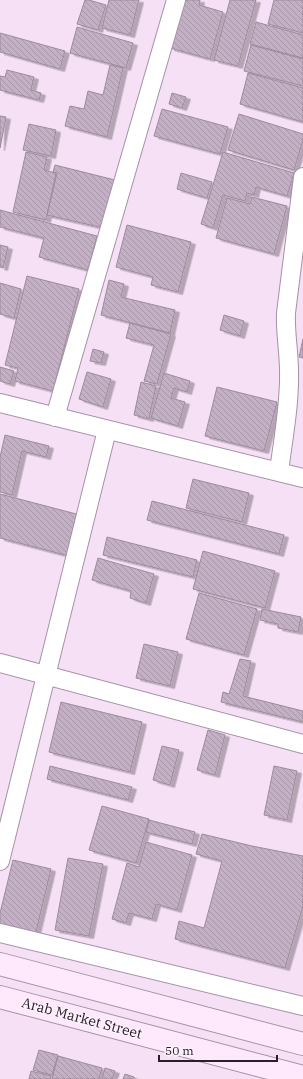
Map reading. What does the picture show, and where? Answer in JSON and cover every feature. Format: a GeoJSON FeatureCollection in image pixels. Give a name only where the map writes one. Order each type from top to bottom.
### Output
{"type":"FeatureCollection","features":[{"type":"Feature","properties":{"kind":"main road"},"geometry":{"type":"LineString","coordinates":[[0,964],[303,1044]]}},
{"type":"Feature","properties":{"kind":"main road","name":"Arab Market Street"},"geometry":{"type":"LineString","coordinates":[[0,997],[303,1077]]}},
{"type":"Feature","properties":{"kind":"street"},"geometry":{"type":"LineString","coordinates":[[55,417],[176,0]]}},
{"type":"Feature","properties":{"kind":"street"},"geometry":{"type":"LineString","coordinates":[[279,472],[288,398],[289,372],[285,324],[303,180]]}},
{"type":"Feature","properties":{"kind":"street"},"geometry":{"type":"LineString","coordinates":[[0,403],[303,478]]}},
{"type":"Feature","properties":{"kind":"street"},"geometry":{"type":"LineString","coordinates":[[0,861],[107,430]]}},
{"type":"Feature","properties":{"kind":"street"},"geometry":{"type":"LineString","coordinates":[[0,663],[303,744]]}},
{"type":"Feature","properties":{"kind":"street"},"geometry":{"type":"LineString","coordinates":[[0,933],[303,1006]]}},
{"type":"Feature","properties":{"kind":"building"},"geometry":{"type":"Polygon","coordinates":[[[85,0],[106,5],[98,30],[77,24],[85,0]]]}},
{"type":"Feature","properties":{"kind":"building"},"geometry":{"type":"Polygon","coordinates":[[[109,0],[139,0],[130,35],[102,28],[109,0]]]}},
{"type":"Feature","properties":{"kind":"building"},"geometry":{"type":"Polygon","coordinates":[[[183,0],[200,0],[199,5],[223,12],[210,59],[170,48],[183,0]]]}},
{"type":"Feature","properties":{"kind":"building"},"geometry":{"type":"Polygon","coordinates":[[[230,0],[256,0],[238,66],[214,60],[230,0]]]}},
{"type":"Feature","properties":{"kind":"building"},"geometry":{"type":"Polygon","coordinates":[[[274,0],[303,0],[303,33],[268,24],[274,0]]]}},
{"type":"Feature","properties":{"kind":"building"},"geometry":{"type":"Polygon","coordinates":[[[256,22],[303,35],[303,58],[250,44],[256,22]]]}},
{"type":"Feature","properties":{"kind":"building"},"geometry":{"type":"Polygon","coordinates":[[[77,27],[133,43],[126,68],[70,53],[77,27]]]}},
{"type":"Feature","properties":{"kind":"building"},"geometry":{"type":"Polygon","coordinates":[[[0,33],[65,51],[60,69],[0,52],[0,33]]]}},
{"type":"Feature","properties":{"kind":"building"},"geometry":{"type":"Polygon","coordinates":[[[251,45],[303,59],[303,86],[244,71],[251,45]]]}},
{"type":"Feature","properties":{"kind":"building"},"geometry":{"type":"Polygon","coordinates":[[[110,65],[123,68],[107,137],[65,126],[70,106],[84,109],[88,91],[103,95],[110,65]]]}},
{"type":"Feature","properties":{"kind":"building"},"geometry":{"type":"Polygon","coordinates":[[[7,70],[34,77],[31,90],[41,93],[39,100],[0,90],[0,76],[5,77],[7,70]]]}},
{"type":"Feature","properties":{"kind":"building"},"geometry":{"type":"Polygon","coordinates":[[[248,73],[303,88],[303,122],[240,104],[248,73]]]}},
{"type":"Feature","properties":{"kind":"building"},"geometry":{"type":"Polygon","coordinates":[[[172,93],[186,97],[182,108],[169,104],[172,93]]]}},
{"type":"Feature","properties":{"kind":"building"},"geometry":{"type":"Polygon","coordinates":[[[162,109],[228,127],[220,154],[154,136],[162,109]]]}},
{"type":"Feature","properties":{"kind":"building"},"geometry":{"type":"Polygon","coordinates":[[[239,114],[303,134],[303,140],[294,170],[228,150],[239,114]]]}},
{"type":"Feature","properties":{"kind":"building"},"geometry":{"type":"Polygon","coordinates":[[[0,116],[6,117],[0,148],[0,116]]]}},
{"type":"Feature","properties":{"kind":"building"},"geometry":{"type":"Polygon","coordinates":[[[29,124],[56,130],[51,156],[23,150],[29,124]]]}},
{"type":"Feature","properties":{"kind":"building"},"geometry":{"type":"Polygon","coordinates":[[[26,152],[47,157],[44,170],[56,173],[46,220],[13,212],[26,152]]]}},
{"type":"Feature","properties":{"kind":"building"},"geometry":{"type":"Polygon","coordinates":[[[223,152],[294,173],[287,196],[256,187],[254,195],[247,193],[245,201],[223,195],[213,228],[201,224],[223,152]]]}},
{"type":"Feature","properties":{"kind":"building"},"geometry":{"type":"Polygon","coordinates":[[[55,165],[115,180],[104,228],[47,215],[57,173],[53,172],[55,165]]]}},
{"type":"Feature","properties":{"kind":"building"},"geometry":{"type":"Polygon","coordinates":[[[181,173],[212,182],[207,198],[177,189],[181,173]]]}},
{"type":"Feature","properties":{"kind":"building"},"geometry":{"type":"Polygon","coordinates":[[[252,197],[287,206],[274,254],[216,238],[227,198],[250,204],[252,197]]]}},
{"type":"Feature","properties":{"kind":"building"},"geometry":{"type":"Polygon","coordinates":[[[0,210],[97,236],[88,270],[39,257],[44,238],[0,227],[0,210]]]}},
{"type":"Feature","properties":{"kind":"building"},"geometry":{"type":"Polygon","coordinates":[[[127,225],[191,242],[178,292],[151,285],[153,277],[116,267],[127,225]]]}},
{"type":"Feature","properties":{"kind":"building"},"geometry":{"type":"Polygon","coordinates":[[[0,245],[8,247],[3,268],[0,267],[0,245]]]}},
{"type":"Feature","properties":{"kind":"building"},"geometry":{"type":"Polygon","coordinates":[[[27,276],[79,289],[53,391],[15,381],[18,368],[5,365],[27,276]]]}},
{"type":"Feature","properties":{"kind":"building"},"geometry":{"type":"Polygon","coordinates":[[[109,280],[124,284],[121,297],[175,310],[170,333],[101,315],[109,280]]]}},
{"type":"Feature","properties":{"kind":"building"},"geometry":{"type":"Polygon","coordinates":[[[0,283],[21,289],[14,318],[0,314],[0,283]]]}},
{"type":"Feature","properties":{"kind":"building"},"geometry":{"type":"Polygon","coordinates":[[[224,315],[244,321],[240,336],[220,330],[224,315]]]}},
{"type":"Feature","properties":{"kind":"building"},"geometry":{"type":"Polygon","coordinates":[[[130,323],[171,334],[157,384],[144,381],[154,345],[126,338],[130,323]]]}},
{"type":"Feature","properties":{"kind":"building"},"geometry":{"type":"Polygon","coordinates":[[[303,339],[303,358],[299,357],[303,339]]]}},
{"type":"Feature","properties":{"kind":"building"},"geometry":{"type":"Polygon","coordinates":[[[93,349],[104,352],[101,363],[90,361],[93,349]]]}},
{"type":"Feature","properties":{"kind":"building"},"geometry":{"type":"Polygon","coordinates":[[[0,367],[14,371],[10,384],[0,381],[0,367]]]}},
{"type":"Feature","properties":{"kind":"building"},"geometry":{"type":"Polygon","coordinates":[[[87,372],[111,379],[103,407],[79,399],[87,372]]]}},
{"type":"Feature","properties":{"kind":"building"},"geometry":{"type":"Polygon","coordinates":[[[164,373],[190,381],[187,392],[174,388],[171,398],[185,402],[178,426],[151,418],[164,373]]]}},
{"type":"Feature","properties":{"kind":"building"},"geometry":{"type":"Polygon","coordinates":[[[141,382],[156,386],[149,419],[134,415],[141,382]]]}},
{"type":"Feature","properties":{"kind":"building"},"geometry":{"type":"Polygon","coordinates":[[[217,387],[277,402],[264,451],[205,436],[217,387]]]}},
{"type":"Feature","properties":{"kind":"building"},"geometry":{"type":"Polygon","coordinates":[[[5,435],[49,446],[46,457],[22,451],[12,495],[0,492],[0,457],[5,435]]]}},
{"type":"Feature","properties":{"kind":"building"},"geometry":{"type":"Polygon","coordinates":[[[193,479],[249,493],[242,522],[186,508],[193,479]]]}},
{"type":"Feature","properties":{"kind":"building"},"geometry":{"type":"Polygon","coordinates":[[[0,494],[84,516],[73,557],[0,538],[0,494]]]}},
{"type":"Feature","properties":{"kind":"building"},"geometry":{"type":"Polygon","coordinates":[[[152,501],[284,535],[279,554],[147,520],[152,501]]]}},
{"type":"Feature","properties":{"kind":"building"},"geometry":{"type":"Polygon","coordinates":[[[107,537],[197,560],[193,577],[103,555],[107,537]]]}},
{"type":"Feature","properties":{"kind":"building"},"geometry":{"type":"Polygon","coordinates":[[[203,551],[275,571],[265,608],[193,589],[203,551]]]}},
{"type":"Feature","properties":{"kind":"building"},"geometry":{"type":"Polygon","coordinates":[[[98,558],[154,574],[146,603],[130,598],[131,591],[92,580],[98,558]]]}},
{"type":"Feature","properties":{"kind":"building"},"geometry":{"type":"Polygon","coordinates":[[[199,593],[257,609],[244,655],[186,639],[199,593]]]}},
{"type":"Feature","properties":{"kind":"building"},"geometry":{"type":"Polygon","coordinates":[[[262,609],[301,617],[298,632],[278,628],[278,624],[260,620],[262,609]]]}},
{"type":"Feature","properties":{"kind":"building"},"geometry":{"type":"Polygon","coordinates":[[[144,644],[178,652],[170,686],[136,678],[144,644]]]}},
{"type":"Feature","properties":{"kind":"building"},"geometry":{"type":"Polygon","coordinates":[[[240,659],[251,661],[243,696],[303,711],[303,722],[221,702],[223,692],[229,694],[240,659]]]}},
{"type":"Feature","properties":{"kind":"building"},"geometry":{"type":"Polygon","coordinates":[[[61,702],[142,722],[130,772],[49,752],[61,702]]]}},
{"type":"Feature","properties":{"kind":"building"},"geometry":{"type":"Polygon","coordinates":[[[208,730],[225,735],[215,775],[197,770],[208,730]]]}},
{"type":"Feature","properties":{"kind":"building"},"geometry":{"type":"Polygon","coordinates":[[[162,746],[179,750],[170,785],[153,780],[162,746]]]}},
{"type":"Feature","properties":{"kind":"building"},"geometry":{"type":"Polygon","coordinates":[[[50,766],[132,787],[128,800],[47,779],[50,766]]]}},
{"type":"Feature","properties":{"kind":"building"},"geometry":{"type":"Polygon","coordinates":[[[274,766],[297,771],[287,820],[264,815],[274,766]]]}},
{"type":"Feature","properties":{"kind":"building"},"geometry":{"type":"Polygon","coordinates":[[[102,806],[149,819],[136,863],[89,850],[102,806]]]}},
{"type":"Feature","properties":{"kind":"building"},"geometry":{"type":"Polygon","coordinates":[[[149,820],[195,832],[192,844],[146,832],[149,820]]]}},
{"type":"Feature","properties":{"kind":"building"},"geometry":{"type":"Polygon","coordinates":[[[202,834],[303,856],[303,906],[285,968],[175,939],[179,921],[204,928],[222,861],[196,854],[202,834]]]}},
{"type":"Feature","properties":{"kind":"building"},"geometry":{"type":"Polygon","coordinates":[[[146,842],[192,855],[177,910],[156,904],[152,919],[129,913],[126,923],[112,919],[127,863],[139,867],[146,842]]]}},
{"type":"Feature","properties":{"kind":"building"},"geometry":{"type":"Polygon","coordinates":[[[68,858],[103,864],[89,936],[55,930],[68,858]]]}},
{"type":"Feature","properties":{"kind":"building"},"geometry":{"type":"Polygon","coordinates":[[[13,860],[51,869],[35,936],[0,927],[0,913],[13,860]]]}},
{"type":"Feature","properties":{"kind":"building"},"geometry":{"type":"Polygon","coordinates":[[[39,1050],[58,1055],[52,1075],[33,1070],[39,1050]]]}},
{"type":"Feature","properties":{"kind":"building"},"geometry":{"type":"Polygon","coordinates":[[[58,1056],[102,1068],[99,1079],[52,1079],[58,1056]]]}},
{"type":"Feature","properties":{"kind":"building"},"geometry":{"type":"Polygon","coordinates":[[[105,1068],[115,1071],[112,1079],[102,1079],[105,1068]]]}},
{"type":"Feature","properties":{"kind":"building"},"geometry":{"type":"Polygon","coordinates":[[[31,1071],[51,1076],[50,1079],[29,1079],[31,1071]]]}},
{"type":"Feature","properties":{"kind":"building"},"geometry":{"type":"Polygon","coordinates":[[[125,1074],[134,1077],[134,1079],[123,1079],[125,1074]]]}}]}
